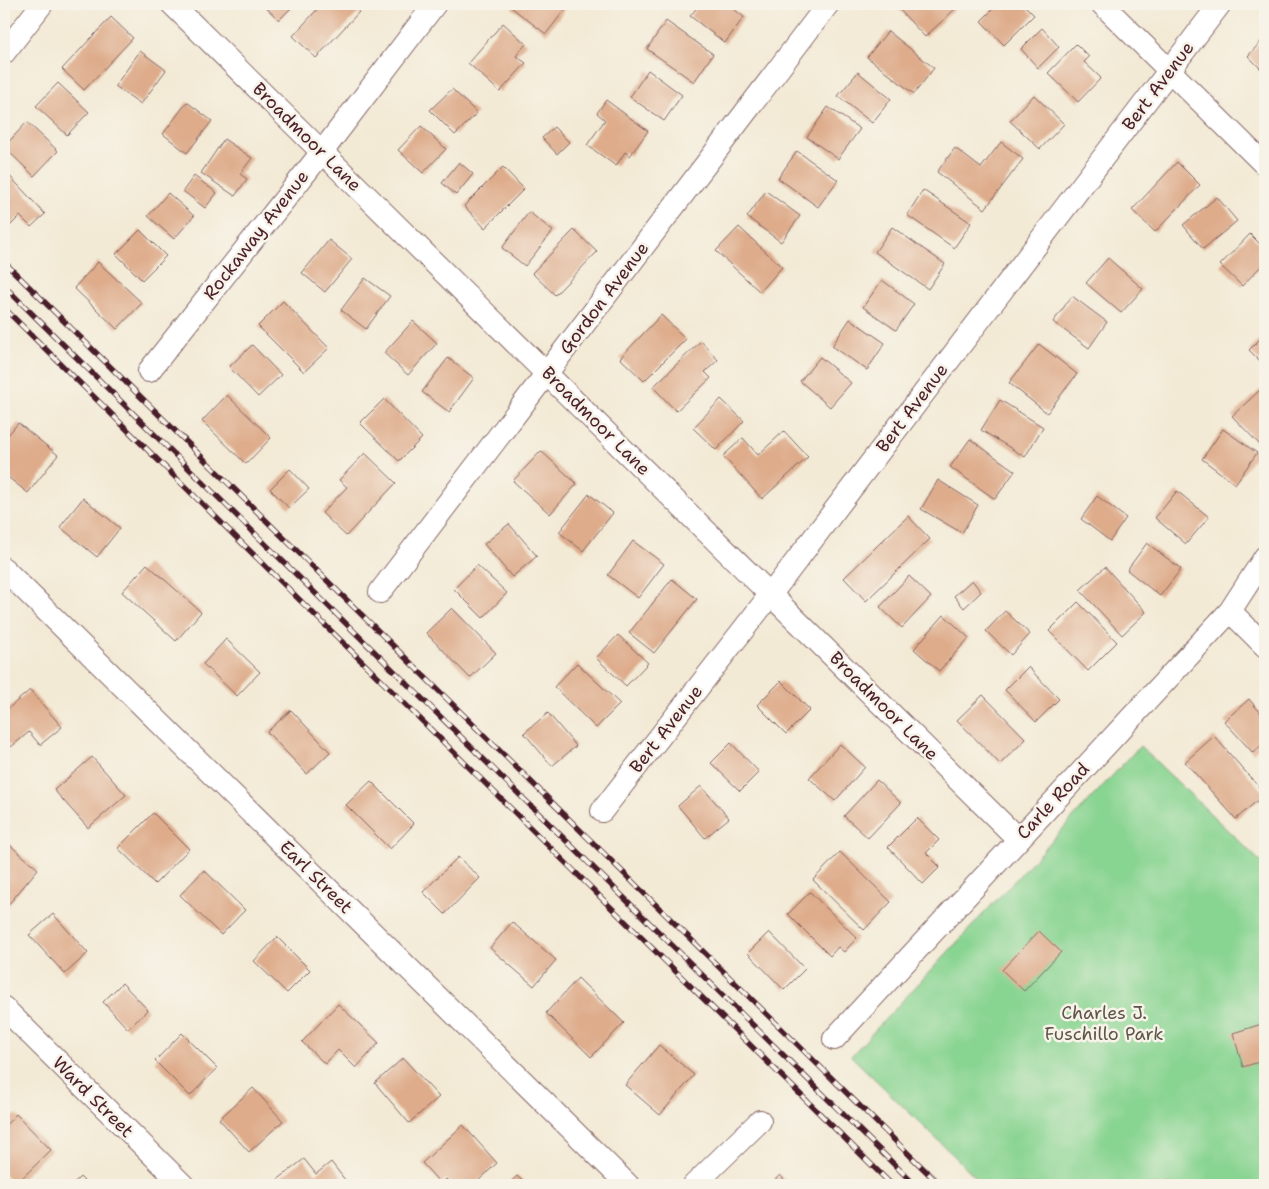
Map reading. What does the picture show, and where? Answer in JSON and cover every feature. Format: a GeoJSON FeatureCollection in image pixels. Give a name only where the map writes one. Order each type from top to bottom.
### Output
{"type":"FeatureCollection","features":[{"type":"Feature","properties":{"kind":"street"},"geometry":{"type":"LineString","coordinates":[[4,53],[42,4]]}},
{"type":"Feature","properties":{"kind":"street","name":"Broadmoor Lane"},"geometry":{"type":"LineString","coordinates":[[172,4],[1018,839]]}},
{"type":"Feature","properties":{"kind":"street","name":"Rockaway Avenue"},"geometry":{"type":"LineString","coordinates":[[149,371],[322,152],[435,4]]}},
{"type":"Feature","properties":{"kind":"street","name":"Gordon Avenue"},"geometry":{"type":"LineString","coordinates":[[380,592],[828,4]]}},
{"type":"Feature","properties":{"kind":"street"},"geometry":{"type":"LineString","coordinates":[[1102,4],[1265,165]]}},
{"type":"Feature","properties":{"kind":"street","name":"Bert Avenue"},"geometry":{"type":"LineString","coordinates":[[602,811],[771,594],[1220,4]]}},
{"type":"Feature","properties":{"kind":"street","name":"Carle Road"},"geometry":{"type":"LineString","coordinates":[[834,1040],[1230,612],[1265,557]]}},
{"type":"Feature","properties":{"kind":"street","name":"Earl Street"},"geometry":{"type":"LineString","coordinates":[[4,569],[628,1185]]}},
{"type":"Feature","properties":{"kind":"street"},"geometry":{"type":"LineString","coordinates":[[1230,612],[1265,646]]}},
{"type":"Feature","properties":{"kind":"street","name":"Ward Street"},"geometry":{"type":"LineString","coordinates":[[4,1008],[183,1185]]}},
{"type":"Feature","properties":{"kind":"street"},"geometry":{"type":"LineString","coordinates":[[694,1185],[760,1121]]}},
{"type":"Feature","properties":{"kind":"green space","name":"Charles J. Fuschillo Park"},"geometry":{"type":"Polygon","coordinates":[[[1140,746],[1265,866],[1265,1185],[984,1185],[851,1056],[1140,746]]]}},
{"type":"Feature","properties":{"kind":"building"},"geometry":{"type":"Polygon","coordinates":[[[262,4],[295,4],[279,20],[262,4]]]}},
{"type":"Feature","properties":{"kind":"building"},"geometry":{"type":"Polygon","coordinates":[[[322,4],[349,4],[359,12],[316,58],[293,36],[322,4]]]}},
{"type":"Feature","properties":{"kind":"building"},"geometry":{"type":"Polygon","coordinates":[[[515,4],[562,4],[567,7],[546,34],[512,8],[515,4]]]}},
{"type":"Feature","properties":{"kind":"building"},"geometry":{"type":"Polygon","coordinates":[[[700,4],[727,4],[744,17],[725,43],[690,16],[700,4]]]}},
{"type":"Feature","properties":{"kind":"building"},"geometry":{"type":"Polygon","coordinates":[[[900,4],[950,4],[955,9],[925,37],[897,7],[900,4]]]}},
{"type":"Feature","properties":{"kind":"building"},"geometry":{"type":"Polygon","coordinates":[[[998,4],[1023,4],[1034,15],[1004,45],[981,21],[998,4]]]}},
{"type":"Feature","properties":{"kind":"building"},"geometry":{"type":"Polygon","coordinates":[[[111,17],[133,38],[84,90],[62,69],[111,17]]]}},
{"type":"Feature","properties":{"kind":"building"},"geometry":{"type":"Polygon","coordinates":[[[666,21],[713,54],[694,82],[647,49],[666,21]]]}},
{"type":"Feature","properties":{"kind":"building"},"geometry":{"type":"Polygon","coordinates":[[[503,23],[526,44],[516,56],[526,63],[500,92],[468,63],[503,23]]]}},
{"type":"Feature","properties":{"kind":"building"},"geometry":{"type":"Polygon","coordinates":[[[1042,28],[1059,47],[1038,68],[1021,49],[1042,28]]]}},
{"type":"Feature","properties":{"kind":"building"},"geometry":{"type":"Polygon","coordinates":[[[888,31],[934,68],[914,94],[867,57],[888,31]]]}},
{"type":"Feature","properties":{"kind":"building"},"geometry":{"type":"Polygon","coordinates":[[[1265,37],[1265,73],[1248,56],[1265,37]]]}},
{"type":"Feature","properties":{"kind":"building"},"geometry":{"type":"Polygon","coordinates":[[[1076,44],[1089,57],[1084,62],[1101,78],[1078,102],[1048,73],[1076,44]]]}},
{"type":"Feature","properties":{"kind":"building"},"geometry":{"type":"Polygon","coordinates":[[[140,51],[166,70],[141,104],[115,86],[140,51]]]}},
{"type":"Feature","properties":{"kind":"building"},"geometry":{"type":"Polygon","coordinates":[[[648,70],[682,95],[664,121],[630,97],[648,70]]]}},
{"type":"Feature","properties":{"kind":"building"},"geometry":{"type":"Polygon","coordinates":[[[858,72],[891,99],[872,123],[838,96],[858,72]]]}},
{"type":"Feature","properties":{"kind":"building"},"geometry":{"type":"Polygon","coordinates":[[[58,83],[89,112],[67,135],[36,106],[58,83]]]}},
{"type":"Feature","properties":{"kind":"building"},"geometry":{"type":"Polygon","coordinates":[[[452,89],[477,113],[455,135],[430,110],[452,89]]]}},
{"type":"Feature","properties":{"kind":"building"},"geometry":{"type":"Polygon","coordinates":[[[1034,95],[1064,124],[1040,149],[1010,121],[1034,95]]]}},
{"type":"Feature","properties":{"kind":"building"},"geometry":{"type":"Polygon","coordinates":[[[606,100],[648,131],[630,156],[625,152],[616,166],[587,145],[605,120],[597,113],[606,100]]]}},
{"type":"Feature","properties":{"kind":"building"},"geometry":{"type":"Polygon","coordinates":[[[187,102],[212,121],[187,153],[163,134],[187,102]]]}},
{"type":"Feature","properties":{"kind":"building"},"geometry":{"type":"Polygon","coordinates":[[[828,107],[860,129],[838,159],[807,137],[828,107]]]}},
{"type":"Feature","properties":{"kind":"building"},"geometry":{"type":"Polygon","coordinates":[[[27,122],[58,151],[34,176],[4,147],[27,122]]]}},
{"type":"Feature","properties":{"kind":"building"},"geometry":{"type":"Polygon","coordinates":[[[421,126],[446,149],[423,173],[398,150],[421,126]]]}},
{"type":"Feature","properties":{"kind":"building"},"geometry":{"type":"Polygon","coordinates":[[[554,127],[569,142],[557,154],[542,138],[554,127]]]}},
{"type":"Feature","properties":{"kind":"building"},"geometry":{"type":"Polygon","coordinates":[[[224,139],[252,158],[240,174],[247,179],[235,196],[201,173],[224,139]]]}},
{"type":"Feature","properties":{"kind":"building"},"geometry":{"type":"Polygon","coordinates":[[[1001,142],[1023,159],[985,209],[937,172],[955,148],[981,168],[1001,142]]]}},
{"type":"Feature","properties":{"kind":"building"},"geometry":{"type":"Polygon","coordinates":[[[797,151],[838,180],[818,207],[778,178],[797,151]]]}},
{"type":"Feature","properties":{"kind":"building"},"geometry":{"type":"Polygon","coordinates":[[[459,162],[473,174],[456,195],[442,183],[459,162]]]}},
{"type":"Feature","properties":{"kind":"building"},"geometry":{"type":"Polygon","coordinates":[[[1177,162],[1200,185],[1155,232],[1132,210],[1177,162]]]}},
{"type":"Feature","properties":{"kind":"building"},"geometry":{"type":"Polygon","coordinates":[[[503,167],[524,189],[485,228],[464,206],[503,167]]]}},
{"type":"Feature","properties":{"kind":"building"},"geometry":{"type":"Polygon","coordinates":[[[4,170],[45,214],[31,227],[20,216],[8,228],[4,224],[4,170]]]}},
{"type":"Feature","properties":{"kind":"building"},"geometry":{"type":"Polygon","coordinates":[[[194,176],[217,193],[205,208],[183,191],[194,176]]]}},
{"type":"Feature","properties":{"kind":"building"},"geometry":{"type":"Polygon","coordinates":[[[923,190],[971,223],[954,248],[907,215],[923,190]]]}},
{"type":"Feature","properties":{"kind":"building"},"geometry":{"type":"Polygon","coordinates":[[[766,191],[800,216],[781,242],[747,217],[766,191]]]}},
{"type":"Feature","properties":{"kind":"building"},"geometry":{"type":"Polygon","coordinates":[[[168,193],[194,216],[174,239],[148,216],[168,193]]]}},
{"type":"Feature","properties":{"kind":"building"},"geometry":{"type":"Polygon","coordinates":[[[1217,197],[1237,221],[1203,249],[1183,225],[1217,197]]]}},
{"type":"Feature","properties":{"kind":"building"},"geometry":{"type":"Polygon","coordinates":[[[529,212],[553,231],[525,266],[502,248],[529,212]]]}},
{"type":"Feature","properties":{"kind":"building"},"geometry":{"type":"Polygon","coordinates":[[[739,227],[782,267],[760,292],[716,251],[739,227]]]}},
{"type":"Feature","properties":{"kind":"building"},"geometry":{"type":"Polygon","coordinates":[[[892,227],[945,264],[928,289],[875,252],[892,227]]]}},
{"type":"Feature","properties":{"kind":"building"},"geometry":{"type":"Polygon","coordinates":[[[140,230],[166,256],[142,280],[116,254],[140,230]]]}},
{"type":"Feature","properties":{"kind":"building"},"geometry":{"type":"Polygon","coordinates":[[[574,230],[597,252],[555,295],[532,273],[574,230]]]}},
{"type":"Feature","properties":{"kind":"building"},"geometry":{"type":"Polygon","coordinates":[[[1250,234],[1265,249],[1265,262],[1242,286],[1220,265],[1250,234]]]}},
{"type":"Feature","properties":{"kind":"building"},"geometry":{"type":"Polygon","coordinates":[[[329,240],[352,259],[325,292],[302,273],[329,240]]]}},
{"type":"Feature","properties":{"kind":"building"},"geometry":{"type":"Polygon","coordinates":[[[1108,258],[1143,289],[1121,313],[1086,283],[1108,258]]]}},
{"type":"Feature","properties":{"kind":"building"},"geometry":{"type":"Polygon","coordinates":[[[98,262],[142,303],[117,329],[74,288],[98,262]]]}},
{"type":"Feature","properties":{"kind":"building"},"geometry":{"type":"Polygon","coordinates":[[[365,278],[390,296],[366,329],[341,310],[365,278]]]}},
{"type":"Feature","properties":{"kind":"building"},"geometry":{"type":"Polygon","coordinates":[[[882,280],[914,304],[896,330],[863,307],[882,280]]]}},
{"type":"Feature","properties":{"kind":"building"},"geometry":{"type":"Polygon","coordinates":[[[1072,296],[1107,322],[1089,348],[1053,322],[1072,296]]]}},
{"type":"Feature","properties":{"kind":"building"},"geometry":{"type":"Polygon","coordinates":[[[283,301],[329,348],[304,372],[258,326],[283,301]]]}},
{"type":"Feature","properties":{"kind":"building"},"geometry":{"type":"Polygon","coordinates":[[[661,315],[686,339],[644,381],[620,358],[661,315]]]}},
{"type":"Feature","properties":{"kind":"building"},"geometry":{"type":"Polygon","coordinates":[[[850,319],[885,343],[867,370],[832,346],[850,319]]]}},
{"type":"Feature","properties":{"kind":"building"},"geometry":{"type":"Polygon","coordinates":[[[413,321],[437,343],[408,375],[384,353],[413,321]]]}},
{"type":"Feature","properties":{"kind":"building"},"geometry":{"type":"Polygon","coordinates":[[[1265,334],[1265,366],[1249,350],[1265,334]]]}},
{"type":"Feature","properties":{"kind":"building"},"geometry":{"type":"Polygon","coordinates":[[[701,341],[718,360],[705,372],[711,378],[676,411],[653,387],[701,341]]]}},
{"type":"Feature","properties":{"kind":"building"},"geometry":{"type":"Polygon","coordinates":[[[1039,344],[1077,374],[1047,413],[1009,383],[1039,344]]]}},
{"type":"Feature","properties":{"kind":"building"},"geometry":{"type":"Polygon","coordinates":[[[252,345],[281,375],[258,397],[229,367],[252,345]]]}},
{"type":"Feature","properties":{"kind":"building"},"geometry":{"type":"Polygon","coordinates":[[[820,357],[851,383],[830,407],[800,381],[820,357]]]}},
{"type":"Feature","properties":{"kind":"building"},"geometry":{"type":"Polygon","coordinates":[[[448,358],[474,378],[449,412],[422,392],[448,358]]]}},
{"type":"Feature","properties":{"kind":"building"},"geometry":{"type":"Polygon","coordinates":[[[1260,390],[1265,396],[1265,445],[1262,447],[1232,416],[1260,390]]]}},
{"type":"Feature","properties":{"kind":"building"},"geometry":{"type":"Polygon","coordinates":[[[227,395],[271,438],[246,464],[202,421],[227,395]]]}},
{"type":"Feature","properties":{"kind":"building"},"geometry":{"type":"Polygon","coordinates":[[[384,399],[422,438],[399,461],[360,423],[384,399]]]}},
{"type":"Feature","properties":{"kind":"building"},"geometry":{"type":"Polygon","coordinates":[[[721,399],[744,421],[716,450],[693,428],[721,399]]]}},
{"type":"Feature","properties":{"kind":"building"},"geometry":{"type":"Polygon","coordinates":[[[1000,400],[1043,427],[1025,457],[981,430],[1000,400]]]}},
{"type":"Feature","properties":{"kind":"building"},"geometry":{"type":"Polygon","coordinates":[[[18,423],[58,455],[28,493],[4,474],[4,440],[18,423]]]}},
{"type":"Feature","properties":{"kind":"building"},"geometry":{"type":"Polygon","coordinates":[[[1223,429],[1257,453],[1235,484],[1202,459],[1223,429]]]}},
{"type":"Feature","properties":{"kind":"building"},"geometry":{"type":"Polygon","coordinates":[[[784,431],[808,457],[762,499],[723,456],[743,438],[758,455],[784,431]]]}},
{"type":"Feature","properties":{"kind":"building"},"geometry":{"type":"Polygon","coordinates":[[[970,439],[1015,471],[995,499],[950,467],[970,439]]]}},
{"type":"Feature","properties":{"kind":"building"},"geometry":{"type":"Polygon","coordinates":[[[541,451],[577,484],[550,514],[513,481],[541,451]]]}},
{"type":"Feature","properties":{"kind":"building"},"geometry":{"type":"Polygon","coordinates":[[[365,453],[396,483],[346,536],[322,513],[347,487],[339,480],[365,453]]]}},
{"type":"Feature","properties":{"kind":"building"},"geometry":{"type":"Polygon","coordinates":[[[290,469],[309,489],[289,508],[270,489],[290,469]]]}},
{"type":"Feature","properties":{"kind":"building"},"geometry":{"type":"Polygon","coordinates":[[[938,480],[978,505],[962,533],[921,509],[938,480]]]}},
{"type":"Feature","properties":{"kind":"building"},"geometry":{"type":"Polygon","coordinates":[[[1177,491],[1209,517],[1186,544],[1155,518],[1177,491]]]}},
{"type":"Feature","properties":{"kind":"building"},"geometry":{"type":"Polygon","coordinates":[[[589,494],[613,513],[583,551],[559,532],[589,494]]]}},
{"type":"Feature","properties":{"kind":"building"},"geometry":{"type":"Polygon","coordinates":[[[1097,496],[1126,518],[1110,541],[1081,519],[1097,496]]]}},
{"type":"Feature","properties":{"kind":"building"},"geometry":{"type":"Polygon","coordinates":[[[83,498],[120,528],[97,557],[60,527],[83,498]]]}},
{"type":"Feature","properties":{"kind":"building"},"geometry":{"type":"Polygon","coordinates":[[[908,516],[930,539],[866,601],[844,578],[908,516]]]}},
{"type":"Feature","properties":{"kind":"building"},"geometry":{"type":"Polygon","coordinates":[[[509,524],[537,556],[512,577],[484,544],[509,524]]]}},
{"type":"Feature","properties":{"kind":"building"},"geometry":{"type":"Polygon","coordinates":[[[633,541],[664,564],[638,598],[608,575],[633,541]]]}},
{"type":"Feature","properties":{"kind":"building"},"geometry":{"type":"Polygon","coordinates":[[[1147,543],[1181,569],[1160,596],[1127,570],[1147,543]]]}},
{"type":"Feature","properties":{"kind":"building"},"geometry":{"type":"Polygon","coordinates":[[[147,564],[201,612],[176,641],[122,592],[147,564]]]}},
{"type":"Feature","properties":{"kind":"building"},"geometry":{"type":"Polygon","coordinates":[[[477,565],[507,593],[483,618],[454,589],[477,565]]]}},
{"type":"Feature","properties":{"kind":"building"},"geometry":{"type":"Polygon","coordinates":[[[1105,567],[1146,612],[1122,635],[1080,590],[1105,567]]]}},
{"type":"Feature","properties":{"kind":"building"},"geometry":{"type":"Polygon","coordinates":[[[909,576],[931,597],[902,628],[880,607],[909,576]]]}},
{"type":"Feature","properties":{"kind":"building"},"geometry":{"type":"Polygon","coordinates":[[[672,579],[697,599],[654,653],[629,633],[672,579]]]}},
{"type":"Feature","properties":{"kind":"building"},"geometry":{"type":"Polygon","coordinates":[[[972,580],[981,592],[964,608],[954,596],[972,580]]]}},
{"type":"Feature","properties":{"kind":"building"},"geometry":{"type":"Polygon","coordinates":[[[1078,602],[1117,642],[1088,671],[1049,631],[1078,602]]]}},
{"type":"Feature","properties":{"kind":"building"},"geometry":{"type":"Polygon","coordinates":[[[452,608],[496,653],[470,678],[426,633],[452,608]]]}},
{"type":"Feature","properties":{"kind":"building"},"geometry":{"type":"Polygon","coordinates":[[[1005,611],[1030,634],[1011,655],[986,631],[1005,611]]]}},
{"type":"Feature","properties":{"kind":"building"},"geometry":{"type":"Polygon","coordinates":[[[944,615],[969,638],[939,671],[914,649],[944,615]]]}},
{"type":"Feature","properties":{"kind":"building"},"geometry":{"type":"Polygon","coordinates":[[[618,635],[648,663],[626,686],[596,658],[618,635]]]}},
{"type":"Feature","properties":{"kind":"building"},"geometry":{"type":"Polygon","coordinates":[[[226,639],[260,672],[237,696],[203,664],[226,639]]]}},
{"type":"Feature","properties":{"kind":"building"},"geometry":{"type":"Polygon","coordinates":[[[577,663],[620,704],[596,728],[554,687],[577,663]]]}},
{"type":"Feature","properties":{"kind":"building"},"geometry":{"type":"Polygon","coordinates":[[[1028,667],[1059,699],[1036,722],[1005,690],[1028,667]]]}},
{"type":"Feature","properties":{"kind":"building"},"geometry":{"type":"Polygon","coordinates":[[[781,681],[810,710],[786,734],[757,705],[781,681]]]}},
{"type":"Feature","properties":{"kind":"building"},"geometry":{"type":"Polygon","coordinates":[[[30,690],[62,727],[40,745],[29,732],[11,747],[4,738],[4,712],[30,690]]]}},
{"type":"Feature","properties":{"kind":"building"},"geometry":{"type":"Polygon","coordinates":[[[983,695],[1026,739],[1000,764],[957,720],[983,695]]]}},
{"type":"Feature","properties":{"kind":"building"},"geometry":{"type":"Polygon","coordinates":[[[1249,699],[1265,718],[1265,742],[1253,753],[1224,721],[1249,699]]]}},
{"type":"Feature","properties":{"kind":"building"},"geometry":{"type":"Polygon","coordinates":[[[291,710],[330,752],[307,774],[267,732],[291,710]]]}},
{"type":"Feature","properties":{"kind":"building"},"geometry":{"type":"Polygon","coordinates":[[[548,713],[576,746],[552,766],[524,733],[548,713]]]}},
{"type":"Feature","properties":{"kind":"building"},"geometry":{"type":"Polygon","coordinates":[[[1214,736],[1265,794],[1236,819],[1185,762],[1214,736]]]}},
{"type":"Feature","properties":{"kind":"building"},"geometry":{"type":"Polygon","coordinates":[[[731,743],[759,772],[740,791],[711,763],[731,743]]]}},
{"type":"Feature","properties":{"kind":"building"},"geometry":{"type":"Polygon","coordinates":[[[840,744],[865,767],[835,801],[809,778],[840,744]]]}},
{"type":"Feature","properties":{"kind":"building"},"geometry":{"type":"Polygon","coordinates":[[[92,757],[126,795],[88,828],[54,790],[92,757]]]}},
{"type":"Feature","properties":{"kind":"building"},"geometry":{"type":"Polygon","coordinates":[[[877,780],[901,803],[868,838],[844,816],[877,780]]]}},
{"type":"Feature","properties":{"kind":"building"},"geometry":{"type":"Polygon","coordinates":[[[371,781],[414,824],[390,849],[346,805],[371,781]]]}},
{"type":"Feature","properties":{"kind":"building"},"geometry":{"type":"Polygon","coordinates":[[[701,786],[729,818],[705,838],[678,806],[701,786]]]}},
{"type":"Feature","properties":{"kind":"building"},"geometry":{"type":"Polygon","coordinates":[[[153,813],[189,849],[155,884],[118,848],[153,813]]]}},
{"type":"Feature","properties":{"kind":"building"},"geometry":{"type":"Polygon","coordinates":[[[917,818],[939,840],[926,853],[940,867],[923,884],[888,847],[917,818]]]}},
{"type":"Feature","properties":{"kind":"building"},"geometry":{"type":"Polygon","coordinates":[[[4,840],[38,869],[4,910],[4,840]]]}},
{"type":"Feature","properties":{"kind":"building"},"geometry":{"type":"Polygon","coordinates":[[[840,852],[891,902],[864,930],[813,880],[840,852]]]}},
{"type":"Feature","properties":{"kind":"building"},"geometry":{"type":"Polygon","coordinates":[[[458,857],[480,878],[445,914],[423,892],[458,857]]]}},
{"type":"Feature","properties":{"kind":"building"},"geometry":{"type":"Polygon","coordinates":[[[204,870],[245,910],[221,935],[180,895],[204,870]]]}},
{"type":"Feature","properties":{"kind":"building"},"geometry":{"type":"Polygon","coordinates":[[[810,892],[857,938],[844,952],[838,947],[830,956],[788,914],[810,892]]]}},
{"type":"Feature","properties":{"kind":"building"},"geometry":{"type":"Polygon","coordinates":[[[53,914],[88,953],[65,974],[29,935],[53,914]]]}},
{"type":"Feature","properties":{"kind":"building"},"geometry":{"type":"Polygon","coordinates":[[[512,922],[556,960],[534,986],[490,948],[512,922]]]}},
{"type":"Feature","properties":{"kind":"building"},"geometry":{"type":"Polygon","coordinates":[[[1039,931],[1061,952],[1024,991],[1002,970],[1039,931]]]}},
{"type":"Feature","properties":{"kind":"building"},"geometry":{"type":"Polygon","coordinates":[[[769,932],[805,969],[784,990],[748,953],[769,932]]]}},
{"type":"Feature","properties":{"kind":"building"},"geometry":{"type":"Polygon","coordinates":[[[277,937],[310,970],[287,993],[254,961],[277,937]]]}},
{"type":"Feature","properties":{"kind":"building"},"geometry":{"type":"Polygon","coordinates":[[[578,978],[624,1023],[591,1057],[546,1013],[578,978]]]}},
{"type":"Feature","properties":{"kind":"building"},"geometry":{"type":"Polygon","coordinates":[[[122,983],[148,1010],[128,1029],[103,1002],[122,983]]]}},
{"type":"Feature","properties":{"kind":"building"},"geometry":{"type":"Polygon","coordinates":[[[338,1004],[379,1043],[356,1068],[338,1050],[325,1064],[302,1042],[338,1004]]]}},
{"type":"Feature","properties":{"kind":"building"},"geometry":{"type":"Polygon","coordinates":[[[1265,1023],[1265,1060],[1243,1067],[1233,1033],[1265,1023]]]}},
{"type":"Feature","properties":{"kind":"building"},"geometry":{"type":"Polygon","coordinates":[[[182,1033],[217,1068],[190,1096],[155,1061],[182,1033]]]}},
{"type":"Feature","properties":{"kind":"building"},"geometry":{"type":"Polygon","coordinates":[[[659,1045],[694,1075],[660,1115],[625,1085],[659,1045]]]}},
{"type":"Feature","properties":{"kind":"building"},"geometry":{"type":"Polygon","coordinates":[[[403,1058],[439,1097],[409,1123],[375,1083],[403,1058]]]}},
{"type":"Feature","properties":{"kind":"building"},"geometry":{"type":"Polygon","coordinates":[[[253,1088],[283,1121],[249,1152],[219,1119],[253,1088]]]}},
{"type":"Feature","properties":{"kind":"building"},"geometry":{"type":"Polygon","coordinates":[[[16,1114],[51,1150],[15,1185],[4,1174],[4,1127],[16,1114]]]}},
{"type":"Feature","properties":{"kind":"building"},"geometry":{"type":"Polygon","coordinates":[[[463,1125],[497,1163],[474,1185],[453,1185],[446,1179],[441,1184],[422,1163],[463,1125]]]}},
{"type":"Feature","properties":{"kind":"building"},"geometry":{"type":"Polygon","coordinates":[[[304,1159],[316,1174],[331,1162],[349,1185],[279,1185],[276,1181],[304,1159]]]}},
{"type":"Feature","properties":{"kind":"building"},"geometry":{"type":"Polygon","coordinates":[[[780,1175],[789,1185],[769,1185],[780,1175]]]}},
{"type":"Feature","properties":{"kind":"building"},"geometry":{"type":"Polygon","coordinates":[[[517,1176],[527,1185],[507,1185],[517,1176]]]}},
{"type":"Feature","properties":{"kind":"building"},"geometry":{"type":"Polygon","coordinates":[[[80,1177],[88,1185],[72,1185],[80,1177]]]}},
{"type":"Feature","properties":{"kind":"railway"},"geometry":{"type":"LineString","coordinates":[[4,262],[940,1185]]}},
{"type":"Feature","properties":{"kind":"railway"},"geometry":{"type":"LineString","coordinates":[[4,286],[915,1185]]}},
{"type":"Feature","properties":{"kind":"railway"},"geometry":{"type":"LineString","coordinates":[[4,308],[892,1185]]}}]}
